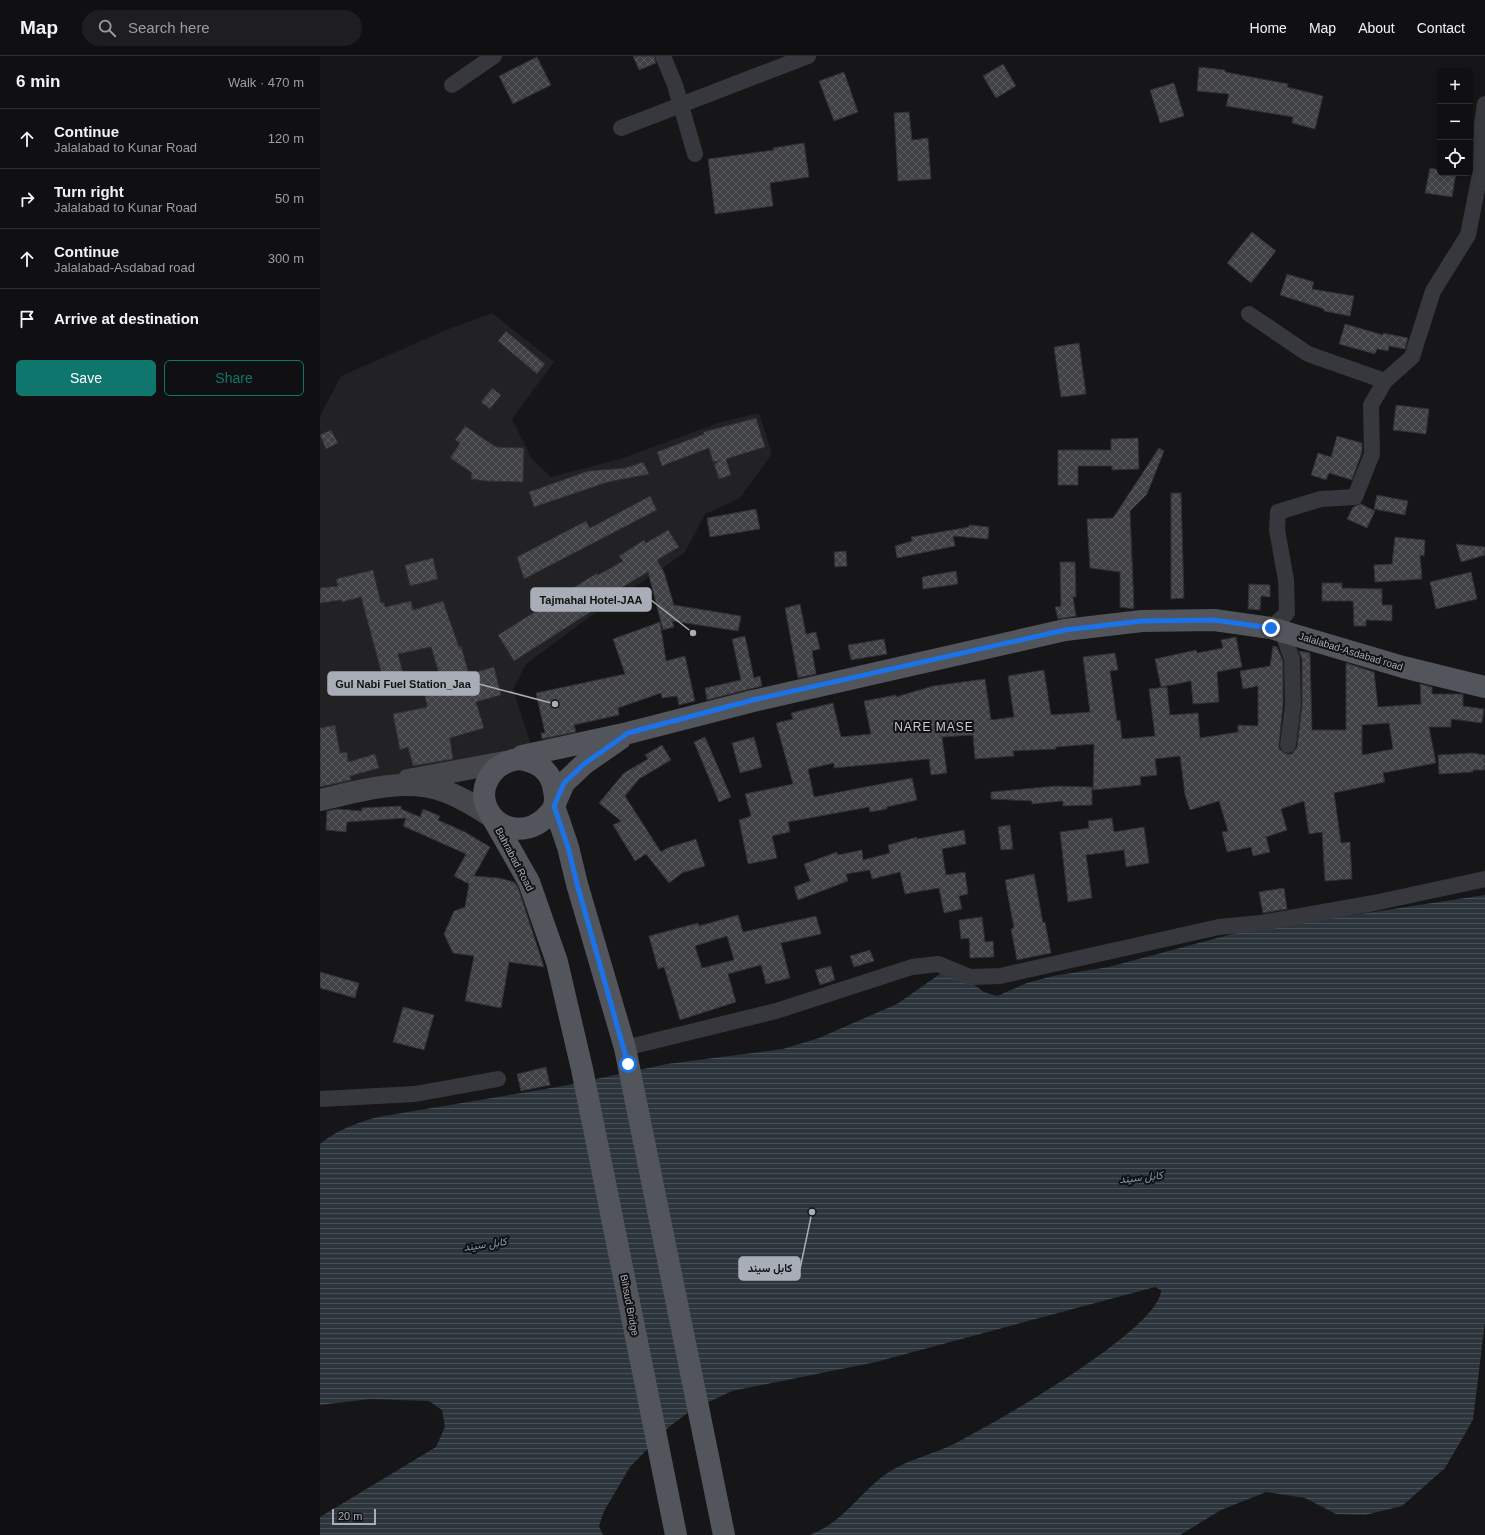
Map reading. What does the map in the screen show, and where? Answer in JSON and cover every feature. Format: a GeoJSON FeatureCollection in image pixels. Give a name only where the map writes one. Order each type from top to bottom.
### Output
{"type":"FeatureCollection","features":[{"type":"Feature","properties":{"kind":"main road","name":"Jalalabad-Asdabad road"},"geometry":{"type":"LineString","coordinates":[[512,760],[522,756],[628,733],[753,700],[1065,630],[1142,621],[1214,620],[1276,629],[1403,667],[1485,687]]}},
{"type":"Feature","properties":{"kind":"main road"},"geometry":{"type":"LineString","coordinates":[[512,760],[496,768],[489,776],[485,786],[485,802],[492,816],[500,824],[510,828],[520,829],[531,827],[540,822],[554,806],[564,783],[584,764],[628,733]]}},
{"type":"Feature","properties":{"kind":"main road"},"geometry":{"type":"LineString","coordinates":[[376,788],[432,775],[512,760],[530,760],[540,765],[548,773],[553,783],[554,806],[568,847],[579,891],[627,1056],[724,1535]]}},
{"type":"Feature","properties":{"kind":"main road","name":"Bahrabad Road"},"geometry":{"type":"LineString","coordinates":[[320,800],[376,788],[416,785],[443,791],[492,816],[529,882],[557,962],[583,1076]]}},
{"type":"Feature","properties":{"kind":"main road","name":"Bihsud Bridge"},"geometry":{"type":"LineString","coordinates":[[583,1076],[676,1535]]}},
{"type":"Feature","properties":{"kind":"street"},"geometry":{"type":"LineString","coordinates":[[452,85],[494,56]]}},
{"type":"Feature","properties":{"kind":"street"},"geometry":{"type":"LineString","coordinates":[[663,56],[695,154]]}},
{"type":"Feature","properties":{"kind":"street"},"geometry":{"type":"LineString","coordinates":[[621,128],[808,56]]}},
{"type":"Feature","properties":{"kind":"street"},"geometry":{"type":"LineString","coordinates":[[1288,746],[1293,705],[1292,659],[1276,629],[1287,613],[1286,580],[1277,530],[1278,512],[1321,499],[1355,497],[1372,454],[1371,404],[1385,381],[1412,357],[1434,291],[1468,235],[1481,169],[1482,124],[1485,104]]}},
{"type":"Feature","properties":{"kind":"street"},"geometry":{"type":"LineString","coordinates":[[1249,314],[1308,354],[1385,381]]}},
{"type":"Feature","properties":{"kind":"street"},"geometry":{"type":"LineString","coordinates":[[627,1056],[776,1011],[912,967],[938,964],[970,977],[1000,976],[1219,927],[1261,923],[1374,903],[1485,879]]}},
{"type":"Feature","properties":{"kind":"street"},"geometry":{"type":"LineString","coordinates":[[320,1099],[415,1094],[498,1078]]}},
{"type":"Feature","properties":{"kind":"shaded area"},"geometry":{"type":"Polygon","coordinates":[[[492,313],[554,362],[512,419],[532,459],[551,477],[623,458],[718,423],[759,413],[772,454],[739,499],[705,514],[685,552],[652,576],[610,602],[526,664],[513,689],[532,748],[443,768],[320,787],[320,416],[341,376],[446,330],[492,313]]]}},
{"type":"Feature","properties":{"kind":"water"},"geometry":{"type":"Polygon","coordinates":[[[1485,895],[1485,1321],[1473,1420],[1445,1468],[1402,1506],[1365,1515],[1336,1514],[1305,1498],[1266,1492],[1221,1510],[1180,1535],[809,1535],[832,1523],[879,1479],[897,1467],[948,1447],[1004,1417],[1106,1351],[1134,1328],[1154,1307],[1161,1290],[1155,1287],[876,1362],[732,1391],[690,1411],[669,1427],[630,1467],[604,1511],[599,1526],[603,1535],[320,1535],[320,1517],[436,1447],[445,1427],[442,1410],[429,1401],[370,1399],[320,1405],[320,1144],[340,1131],[354,1124],[378,1117],[563,1086],[667,1064],[783,1049],[819,1038],[897,1004],[940,974],[947,972],[972,983],[984,992],[997,996],[1027,983],[1053,976],[1109,967],[1236,933],[1485,895]]]}},
{"type":"Feature","properties":{"kind":"building"},"geometry":{"type":"Polygon","coordinates":[[[633,56],[654,56],[656,63],[639,70],[633,56]]]}},
{"type":"Feature","properties":{"kind":"building"},"geometry":{"type":"Polygon","coordinates":[[[537,57],[551,85],[513,104],[499,76],[537,57]]]}},
{"type":"Feature","properties":{"kind":"building"},"geometry":{"type":"Polygon","coordinates":[[[1003,64],[1016,86],[996,98],[983,76],[1003,64]]]}},
{"type":"Feature","properties":{"kind":"building"},"geometry":{"type":"Polygon","coordinates":[[[1199,67],[1225,70],[1225,72],[1288,84],[1287,87],[1323,96],[1315,129],[1292,123],[1293,117],[1226,106],[1229,94],[1197,91],[1199,67]]]}},
{"type":"Feature","properties":{"kind":"building"},"geometry":{"type":"Polygon","coordinates":[[[844,72],[858,112],[834,121],[819,81],[844,72]]]}},
{"type":"Feature","properties":{"kind":"building"},"geometry":{"type":"Polygon","coordinates":[[[1174,83],[1184,116],[1160,123],[1150,90],[1174,83]]]}},
{"type":"Feature","properties":{"kind":"building"},"geometry":{"type":"Polygon","coordinates":[[[909,112],[912,140],[928,138],[931,179],[898,181],[894,113],[909,112]]]}},
{"type":"Feature","properties":{"kind":"building"},"geometry":{"type":"Polygon","coordinates":[[[804,143],[809,177],[770,183],[773,206],[715,214],[708,159],[774,150],[773,148],[804,143]]]}},
{"type":"Feature","properties":{"kind":"building"},"geometry":{"type":"Polygon","coordinates":[[[1430,168],[1437,169],[1437,176],[1456,176],[1452,197],[1425,193],[1430,168]]]}},
{"type":"Feature","properties":{"kind":"building"},"geometry":{"type":"Polygon","coordinates":[[[1252,232],[1276,251],[1251,283],[1227,263],[1252,232]]]}},
{"type":"Feature","properties":{"kind":"building"},"geometry":{"type":"Polygon","coordinates":[[[1287,274],[1314,282],[1312,289],[1354,296],[1350,316],[1324,311],[1324,309],[1280,295],[1287,274]]]}},
{"type":"Feature","properties":{"kind":"building"},"geometry":{"type":"Polygon","coordinates":[[[1345,324],[1383,335],[1383,333],[1408,338],[1405,349],[1389,346],[1388,351],[1377,349],[1375,354],[1339,344],[1345,324]]]}},
{"type":"Feature","properties":{"kind":"building"},"geometry":{"type":"Polygon","coordinates":[[[506,331],[545,364],[537,374],[498,341],[506,331]]]}},
{"type":"Feature","properties":{"kind":"building"},"geometry":{"type":"Polygon","coordinates":[[[1079,343],[1086,394],[1061,397],[1054,347],[1079,343]]]}},
{"type":"Feature","properties":{"kind":"building"},"geometry":{"type":"Polygon","coordinates":[[[492,388],[501,395],[490,409],[481,402],[492,388]]]}},
{"type":"Feature","properties":{"kind":"building"},"geometry":{"type":"Polygon","coordinates":[[[1396,405],[1429,409],[1426,434],[1393,430],[1396,405]]]}},
{"type":"Feature","properties":{"kind":"building"},"geometry":{"type":"Polygon","coordinates":[[[756,418],[765,447],[726,459],[731,475],[719,479],[714,464],[719,461],[713,462],[709,448],[662,466],[657,452],[704,434],[703,432],[756,418]]]}},
{"type":"Feature","properties":{"kind":"building"},"geometry":{"type":"Polygon","coordinates":[[[465,426],[496,447],[524,448],[523,482],[471,479],[472,473],[450,458],[460,443],[455,440],[465,426]]]}},
{"type":"Feature","properties":{"kind":"building"},"geometry":{"type":"Polygon","coordinates":[[[331,430],[338,443],[326,449],[320,435],[331,430]]]}},
{"type":"Feature","properties":{"kind":"building"},"geometry":{"type":"Polygon","coordinates":[[[1337,436],[1362,443],[1362,452],[1352,480],[1329,473],[1326,480],[1311,475],[1318,453],[1331,457],[1337,436]]]}},
{"type":"Feature","properties":{"kind":"building"},"geometry":{"type":"Polygon","coordinates":[[[1138,438],[1139,469],[1112,470],[1112,466],[1078,466],[1078,485],[1058,485],[1058,450],[1111,450],[1111,439],[1138,438]]]}},
{"type":"Feature","properties":{"kind":"building"},"geometry":{"type":"Polygon","coordinates":[[[1159,448],[1164,451],[1147,494],[1130,511],[1134,609],[1120,607],[1120,572],[1090,568],[1087,519],[1113,518],[1159,448]]]}},
{"type":"Feature","properties":{"kind":"building"},"geometry":{"type":"Polygon","coordinates":[[[643,462],[649,474],[608,482],[534,507],[529,492],[588,471],[625,468],[643,462]]]}},
{"type":"Feature","properties":{"kind":"building"},"geometry":{"type":"Polygon","coordinates":[[[1171,493],[1181,493],[1184,598],[1171,599],[1171,493]]]}},
{"type":"Feature","properties":{"kind":"building"},"geometry":{"type":"Polygon","coordinates":[[[1377,495],[1408,501],[1405,515],[1374,509],[1377,495]]]}},
{"type":"Feature","properties":{"kind":"building"},"geometry":{"type":"Polygon","coordinates":[[[650,496],[657,510],[524,579],[517,557],[586,521],[590,528],[650,496]]]}},
{"type":"Feature","properties":{"kind":"building"},"geometry":{"type":"Polygon","coordinates":[[[1361,504],[1375,511],[1367,528],[1347,519],[1353,507],[1361,504]]]}},
{"type":"Feature","properties":{"kind":"building"},"geometry":{"type":"Polygon","coordinates":[[[756,509],[760,529],[710,537],[707,518],[756,509]]]}},
{"type":"Feature","properties":{"kind":"building"},"geometry":{"type":"Polygon","coordinates":[[[969,525],[989,527],[988,539],[953,536],[955,546],[897,558],[895,546],[912,541],[911,537],[969,527],[969,525]]]}},
{"type":"Feature","properties":{"kind":"building"},"geometry":{"type":"Polygon","coordinates":[[[668,530],[679,547],[657,560],[664,572],[674,605],[741,616],[738,631],[672,621],[674,627],[663,630],[648,572],[611,594],[612,596],[591,610],[592,611],[514,661],[498,635],[597,573],[598,575],[623,561],[619,556],[644,540],[646,543],[668,530]]]}},
{"type":"Feature","properties":{"kind":"building"},"geometry":{"type":"Polygon","coordinates":[[[1395,537],[1425,540],[1424,556],[1420,555],[1422,579],[1375,582],[1374,565],[1392,564],[1395,537]]]}},
{"type":"Feature","properties":{"kind":"building"},"geometry":{"type":"Polygon","coordinates":[[[1456,544],[1485,547],[1485,555],[1461,562],[1456,544]]]}},
{"type":"Feature","properties":{"kind":"building"},"geometry":{"type":"Polygon","coordinates":[[[846,551],[847,566],[835,567],[834,552],[846,551]]]}},
{"type":"Feature","properties":{"kind":"building"},"geometry":{"type":"Polygon","coordinates":[[[433,558],[438,579],[410,586],[405,565],[433,558]]]}},
{"type":"Feature","properties":{"kind":"building"},"geometry":{"type":"Polygon","coordinates":[[[1060,562],[1075,562],[1076,597],[1073,597],[1076,616],[1058,619],[1055,607],[1061,606],[1060,562]]]}},
{"type":"Feature","properties":{"kind":"building"},"geometry":{"type":"Polygon","coordinates":[[[373,570],[381,603],[384,602],[385,607],[411,601],[413,610],[443,601],[459,647],[461,646],[469,674],[494,667],[501,695],[476,702],[484,728],[450,738],[453,759],[413,766],[408,747],[400,750],[393,714],[427,707],[424,690],[443,687],[431,647],[398,654],[407,688],[387,693],[361,597],[342,602],[342,600],[320,603],[320,588],[338,586],[336,579],[373,570]]]}},
{"type":"Feature","properties":{"kind":"building"},"geometry":{"type":"Polygon","coordinates":[[[956,571],[958,584],[923,589],[922,577],[956,571]]]}},
{"type":"Feature","properties":{"kind":"building"},"geometry":{"type":"Polygon","coordinates":[[[1471,572],[1477,599],[1436,609],[1430,582],[1471,572]]]}},
{"type":"Feature","properties":{"kind":"building"},"geometry":{"type":"Polygon","coordinates":[[[1322,583],[1342,583],[1342,588],[1382,589],[1382,605],[1392,605],[1392,621],[1366,620],[1366,626],[1354,626],[1353,601],[1322,601],[1322,583]]]}},
{"type":"Feature","properties":{"kind":"building"},"geometry":{"type":"Polygon","coordinates":[[[1249,584],[1270,585],[1270,597],[1261,596],[1260,610],[1248,609],[1249,584]]]}},
{"type":"Feature","properties":{"kind":"building"},"geometry":{"type":"Polygon","coordinates":[[[800,604],[806,634],[816,632],[820,649],[812,651],[816,674],[798,678],[785,608],[800,604]]]}},
{"type":"Feature","properties":{"kind":"building"},"geometry":{"type":"Polygon","coordinates":[[[660,622],[666,661],[685,656],[695,701],[679,705],[677,696],[662,698],[661,693],[618,708],[619,715],[574,725],[576,732],[542,739],[541,733],[545,733],[536,693],[625,674],[613,639],[660,622]]]}},
{"type":"Feature","properties":{"kind":"building"},"geometry":{"type":"Polygon","coordinates":[[[745,636],[754,678],[760,676],[762,686],[707,700],[705,688],[741,680],[732,639],[745,636]]]}},
{"type":"Feature","properties":{"kind":"building"},"geometry":{"type":"Polygon","coordinates":[[[1236,637],[1242,667],[1217,672],[1219,702],[1193,704],[1191,681],[1161,687],[1155,659],[1196,650],[1197,653],[1223,648],[1221,640],[1236,637]]]}},
{"type":"Feature","properties":{"kind":"building"},"geometry":{"type":"Polygon","coordinates":[[[884,639],[887,654],[851,660],[848,645],[884,639]]]}},
{"type":"Feature","properties":{"kind":"building"},"geometry":{"type":"Polygon","coordinates":[[[1273,646],[1277,647],[1283,661],[1283,705],[1279,749],[1286,754],[1292,754],[1297,747],[1302,706],[1302,659],[1299,651],[1310,653],[1312,730],[1346,730],[1346,663],[1374,672],[1378,707],[1421,704],[1420,684],[1432,687],[1432,694],[1463,694],[1463,706],[1484,709],[1482,723],[1451,719],[1451,727],[1429,727],[1436,763],[1383,773],[1385,782],[1334,793],[1341,843],[1350,842],[1352,879],[1325,881],[1322,832],[1309,834],[1304,801],[1281,809],[1287,830],[1266,837],[1270,852],[1253,856],[1251,847],[1227,852],[1222,832],[1228,831],[1219,801],[1190,810],[1185,795],[1180,756],[1155,759],[1157,775],[1140,777],[1141,785],[1093,790],[1094,744],[1056,747],[1056,749],[1013,751],[1014,756],[975,759],[973,735],[942,737],[947,773],[931,775],[929,759],[834,768],[834,763],[808,769],[814,797],[912,778],[917,800],[887,807],[887,809],[870,812],[869,807],[788,822],[790,832],[772,836],[777,858],[748,864],[739,820],[751,816],[745,794],[793,784],[776,723],[793,719],[791,713],[833,703],[841,737],[871,734],[864,701],[896,695],[896,697],[933,686],[985,679],[991,720],[1014,717],[1008,676],[1044,670],[1051,715],[1090,712],[1083,657],[1115,653],[1118,670],[1110,671],[1117,721],[1120,720],[1122,739],[1155,736],[1149,689],[1167,687],[1170,715],[1198,713],[1200,738],[1238,732],[1238,725],[1258,726],[1258,686],[1243,689],[1240,671],[1270,666],[1273,646]],[[1389,723],[1362,725],[1362,755],[1393,749],[1389,723]]]}},
{"type":"Feature","properties":{"kind":"building"},"geometry":{"type":"Polygon","coordinates":[[[335,725],[340,753],[347,752],[348,762],[375,754],[379,768],[350,776],[351,780],[320,787],[320,728],[335,725]]]}},
{"type":"Feature","properties":{"kind":"building"},"geometry":{"type":"Polygon","coordinates":[[[705,737],[731,797],[719,802],[694,742],[705,737]]]}},
{"type":"Feature","properties":{"kind":"building"},"geometry":{"type":"Polygon","coordinates":[[[754,737],[762,767],[740,773],[732,743],[754,737]]]}},
{"type":"Feature","properties":{"kind":"building"},"geometry":{"type":"Polygon","coordinates":[[[662,745],[671,760],[639,779],[625,796],[661,852],[667,848],[696,839],[705,866],[682,873],[669,883],[646,854],[635,861],[613,825],[621,821],[599,803],[624,773],[648,759],[645,755],[662,745]]]}},
{"type":"Feature","properties":{"kind":"building"},"geometry":{"type":"Polygon","coordinates":[[[1472,753],[1485,755],[1485,770],[1439,774],[1438,755],[1472,753]]]}},
{"type":"Feature","properties":{"kind":"building"},"geometry":{"type":"Polygon","coordinates":[[[1056,786],[1092,787],[1092,805],[1063,806],[1063,801],[1032,804],[1032,801],[991,799],[991,792],[1056,786]]]}},
{"type":"Feature","properties":{"kind":"building"},"geometry":{"type":"Polygon","coordinates":[[[401,806],[401,809],[420,817],[423,809],[440,816],[438,820],[465,832],[490,847],[474,876],[499,878],[514,882],[518,887],[544,967],[509,962],[501,1008],[465,1001],[474,956],[453,953],[444,934],[454,911],[465,907],[469,884],[454,876],[466,854],[403,826],[406,818],[347,822],[346,832],[326,830],[327,811],[337,809],[362,811],[362,808],[401,806]]]}},
{"type":"Feature","properties":{"kind":"building"},"geometry":{"type":"Polygon","coordinates":[[[1112,818],[1114,832],[1144,827],[1149,863],[1126,867],[1124,850],[1086,855],[1092,898],[1068,902],[1060,832],[1089,828],[1088,821],[1112,818]]]}},
{"type":"Feature","properties":{"kind":"building"},"geometry":{"type":"Polygon","coordinates":[[[1010,825],[1013,849],[1001,850],[998,827],[1010,825]]]}},
{"type":"Feature","properties":{"kind":"building"},"geometry":{"type":"Polygon","coordinates":[[[964,830],[966,844],[942,849],[946,875],[965,872],[968,894],[959,896],[962,909],[944,913],[939,888],[905,894],[900,872],[872,879],[870,870],[846,874],[848,881],[798,900],[794,887],[810,881],[804,864],[837,852],[838,855],[862,850],[863,860],[890,853],[888,845],[917,837],[917,839],[964,830]]]}},
{"type":"Feature","properties":{"kind":"building"},"geometry":{"type":"Polygon","coordinates":[[[1034,874],[1043,923],[1045,922],[1051,953],[1017,960],[1011,929],[1014,928],[1005,880],[1034,874]]]}},
{"type":"Feature","properties":{"kind":"building"},"geometry":{"type":"Polygon","coordinates":[[[1284,888],[1287,909],[1263,913],[1259,892],[1284,888]]]}},
{"type":"Feature","properties":{"kind":"building"},"geometry":{"type":"Polygon","coordinates":[[[738,915],[743,932],[816,916],[821,934],[781,943],[790,978],[766,984],[761,965],[728,974],[736,1002],[680,1020],[664,967],[658,969],[649,936],[698,923],[699,926],[738,915]],[[727,936],[695,946],[702,968],[734,960],[727,936]]]}},
{"type":"Feature","properties":{"kind":"building"},"geometry":{"type":"Polygon","coordinates":[[[982,917],[985,942],[993,941],[994,957],[970,958],[969,938],[961,939],[959,920],[982,917]]]}},
{"type":"Feature","properties":{"kind":"building"},"geometry":{"type":"Polygon","coordinates":[[[870,950],[874,961],[854,967],[850,956],[870,950]]]}},
{"type":"Feature","properties":{"kind":"building"},"geometry":{"type":"Polygon","coordinates":[[[831,966],[835,980],[820,985],[815,970],[831,966]]]}},
{"type":"Feature","properties":{"kind":"building"},"geometry":{"type":"Polygon","coordinates":[[[320,972],[359,983],[355,998],[320,988],[320,972]]]}},
{"type":"Feature","properties":{"kind":"building"},"geometry":{"type":"Polygon","coordinates":[[[403,1007],[434,1015],[424,1050],[393,1042],[403,1007]]]}},
{"type":"Feature","properties":{"kind":"building"},"geometry":{"type":"Polygon","coordinates":[[[546,1067],[550,1085],[521,1091],[517,1074],[546,1067]]]}},
{"type":"Feature","properties":{"kind":"place","name":"Tajmahal Hotel-JAA"},"geometry":{"type":"Point","coordinates":[693,633]}},
{"type":"Feature","properties":{"kind":"place","name":"Gul Nabi Fuel Station_Jaa"},"geometry":{"type":"Point","coordinates":[555,704]}},
{"type":"Feature","properties":{"kind":"place","name":"کابل سيند"},"geometry":{"type":"Point","coordinates":[812,1212]}},
{"type":"Feature","properties":{"kind":"district","name":"NARE MASE"},"geometry":{"type":"Point","coordinates":[934,727]}},
{"type":"Feature","properties":{"kind":"route"},"geometry":{"type":"LineString","coordinates":[[628,1064],[625,1048],[577,884],[568,847],[554,806],[564,783],[584,764],[628,733],[753,700],[1065,630],[1142,621],[1214,620],[1271,628]]}}]}
